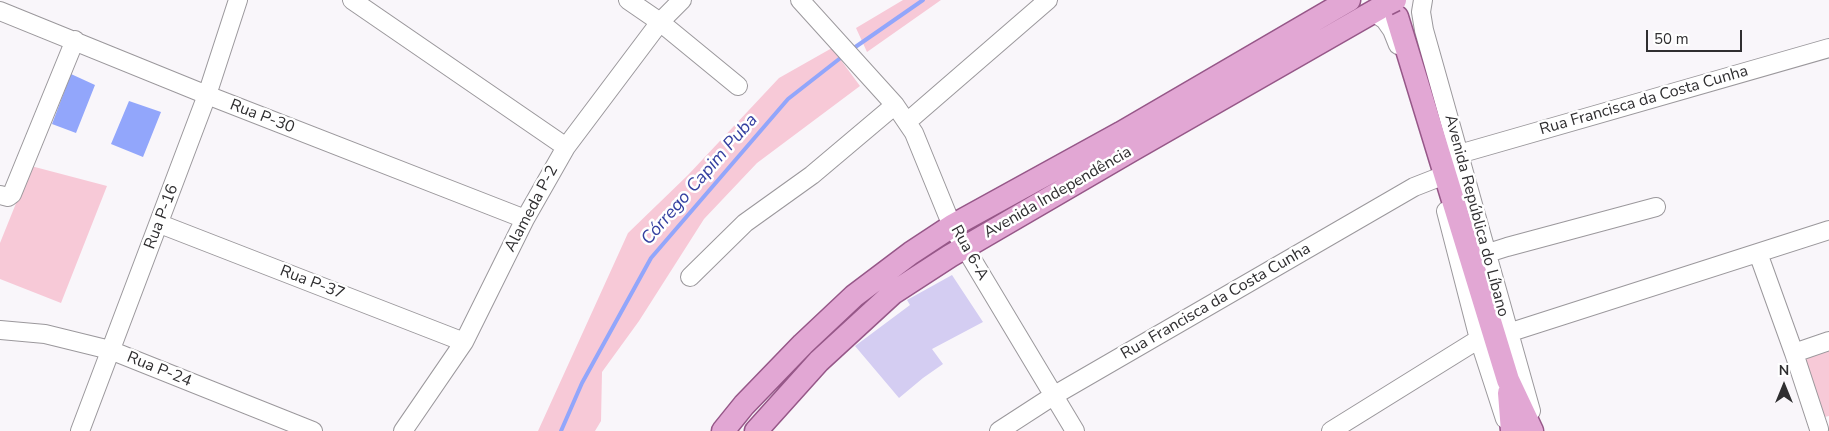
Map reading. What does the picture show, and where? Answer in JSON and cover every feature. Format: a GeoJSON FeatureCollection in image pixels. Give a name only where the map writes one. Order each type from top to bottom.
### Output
{"type":"FeatureCollection","features":[{"type":"Feature","properties":{"kind":"main road","name":"Avenida Independência"},"geometry":{"type":"LineString","coordinates":[[756,431],[818,361],[893,293],[1349,0]]}},
{"type":"Feature","properties":{"kind":"main road","name":"Avenida Independência"},"geometry":{"type":"LineString","coordinates":[[724,431],[758,391],[803,344],[854,296],[911,253],[952,226],[1126,142],[1388,8]]}},
{"type":"Feature","properties":{"kind":"main road","name":"Avenida República do Líbano"},"geometry":{"type":"LineString","coordinates":[[1388,8],[1508,380],[1532,431]]}},
{"type":"Feature","properties":{"kind":"main road","name":"Avenida República do Líbano"},"geometry":{"type":"LineString","coordinates":[[1508,380],[1510,431]]}},
{"type":"Feature","properties":{"kind":"street","name":"Rua P-16"},"geometry":{"type":"LineString","coordinates":[[80,431],[160,224],[207,95],[238,0]]}},
{"type":"Feature","properties":{"kind":"street"},"geometry":{"type":"LineString","coordinates":[[352,0],[566,147]]}},
{"type":"Feature","properties":{"kind":"street"},"geometry":{"type":"LineString","coordinates":[[628,0],[660,22],[738,86]]}},
{"type":"Feature","properties":{"kind":"street","name":"Alameda P-2"},"geometry":{"type":"LineString","coordinates":[[403,431],[464,342],[525,219],[566,147],[660,22],[682,0]]}},
{"type":"Feature","properties":{"kind":"street","name":"Rua 6-A"},"geometry":{"type":"LineString","coordinates":[[800,0],[895,104],[907,122],[914,133],[952,226],[1075,431]]}},
{"type":"Feature","properties":{"kind":"street"},"geometry":{"type":"LineString","coordinates":[[907,122],[1048,0]]}},
{"type":"Feature","properties":{"kind":"street","name":"Avenida República do Líbano"},"geometry":{"type":"LineString","coordinates":[[1423,0],[1421,12],[1424,30],[1488,253],[1508,333],[1536,431]]}},
{"type":"Feature","properties":{"kind":"street","name":"Avenida República do Líbano"},"geometry":{"type":"LineString","coordinates":[[1388,8],[1385,20],[1397,42],[1437,178],[1479,339],[1510,431]]}},
{"type":"Feature","properties":{"kind":"street","name":"Rua P-30"},"geometry":{"type":"LineString","coordinates":[[0,11],[207,95],[525,219]]}},
{"type":"Feature","properties":{"kind":"street"},"geometry":{"type":"LineString","coordinates":[[0,196],[8,197],[12,194],[75,40]]}},
{"type":"Feature","properties":{"kind":"street","name":"Rua Francisca da Costa Cunha"},"geometry":{"type":"LineString","coordinates":[[1459,154],[1829,48]]}},
{"type":"Feature","properties":{"kind":"street"},"geometry":{"type":"LineString","coordinates":[[690,277],[745,223],[812,175],[895,104]]}},
{"type":"Feature","properties":{"kind":"street","name":"Rua Francisca da Costa Cunha"},"geometry":{"type":"LineString","coordinates":[[999,431],[1053,396],[1414,187],[1437,178]]}},
{"type":"Feature","properties":{"kind":"street"},"geometry":{"type":"LineString","coordinates":[[1488,253],[1507,246],[1656,207]]}},
{"type":"Feature","properties":{"kind":"street","name":"Rua P-37"},"geometry":{"type":"LineString","coordinates":[[160,224],[464,342]]}},
{"type":"Feature","properties":{"kind":"street"},"geometry":{"type":"LineString","coordinates":[[1508,333],[1829,230]]}},
{"type":"Feature","properties":{"kind":"street"},"geometry":{"type":"LineString","coordinates":[[1758,253],[1820,429]]}},
{"type":"Feature","properties":{"kind":"street","name":"Rua P-24"},"geometry":{"type":"LineString","coordinates":[[0,330],[45,334],[110,350],[313,431]]}},
{"type":"Feature","properties":{"kind":"street"},"geometry":{"type":"LineString","coordinates":[[1331,431],[1479,339]]}},
{"type":"Feature","properties":{"kind":"street"},"geometry":{"type":"LineString","coordinates":[[1794,353],[1829,341]]}},
{"type":"Feature","properties":{"kind":"shaded area"},"geometry":{"type":"Polygon","coordinates":[[[903,0],[941,0],[867,52],[856,28],[903,0]]]}},
{"type":"Feature","properties":{"kind":"shaded area"},"geometry":{"type":"Polygon","coordinates":[[[832,48],[860,86],[757,163],[704,219],[639,321],[602,372],[601,421],[595,431],[538,431],[628,233],[688,175],[779,78],[832,48]]]}},
{"type":"Feature","properties":{"kind":"shaded area"},"geometry":{"type":"Polygon","coordinates":[[[31,166],[107,186],[61,303],[0,279],[0,243],[31,166]]]}},
{"type":"Feature","properties":{"kind":"shaded area"},"geometry":{"type":"Polygon","coordinates":[[[1829,346],[1829,416],[1820,418],[1801,356],[1829,346]]]}},
{"type":"Feature","properties":{"kind":"water"},"geometry":{"type":"Polygon","coordinates":[[[71,74],[95,85],[76,133],[52,124],[71,74]]]}},
{"type":"Feature","properties":{"kind":"water"},"geometry":{"type":"Polygon","coordinates":[[[129,101],[161,112],[143,157],[111,144],[129,101]]]}},
{"type":"Feature","properties":{"kind":"building"},"geometry":{"type":"Polygon","coordinates":[[[952,275],[983,322],[932,349],[943,364],[899,398],[855,346],[910,305],[907,300],[952,275]]]}},
{"type":"Feature","properties":{"kind":"waterway","name":"Córrego Capim Puba"},"geometry":{"type":"LineString","coordinates":[[851,50],[923,0]]}},
{"type":"Feature","properties":{"kind":"waterway","name":"Córrego Capim Puba"},"geometry":{"type":"LineString","coordinates":[[561,431],[582,383],[651,258],[788,99],[843,56]]}}]}
